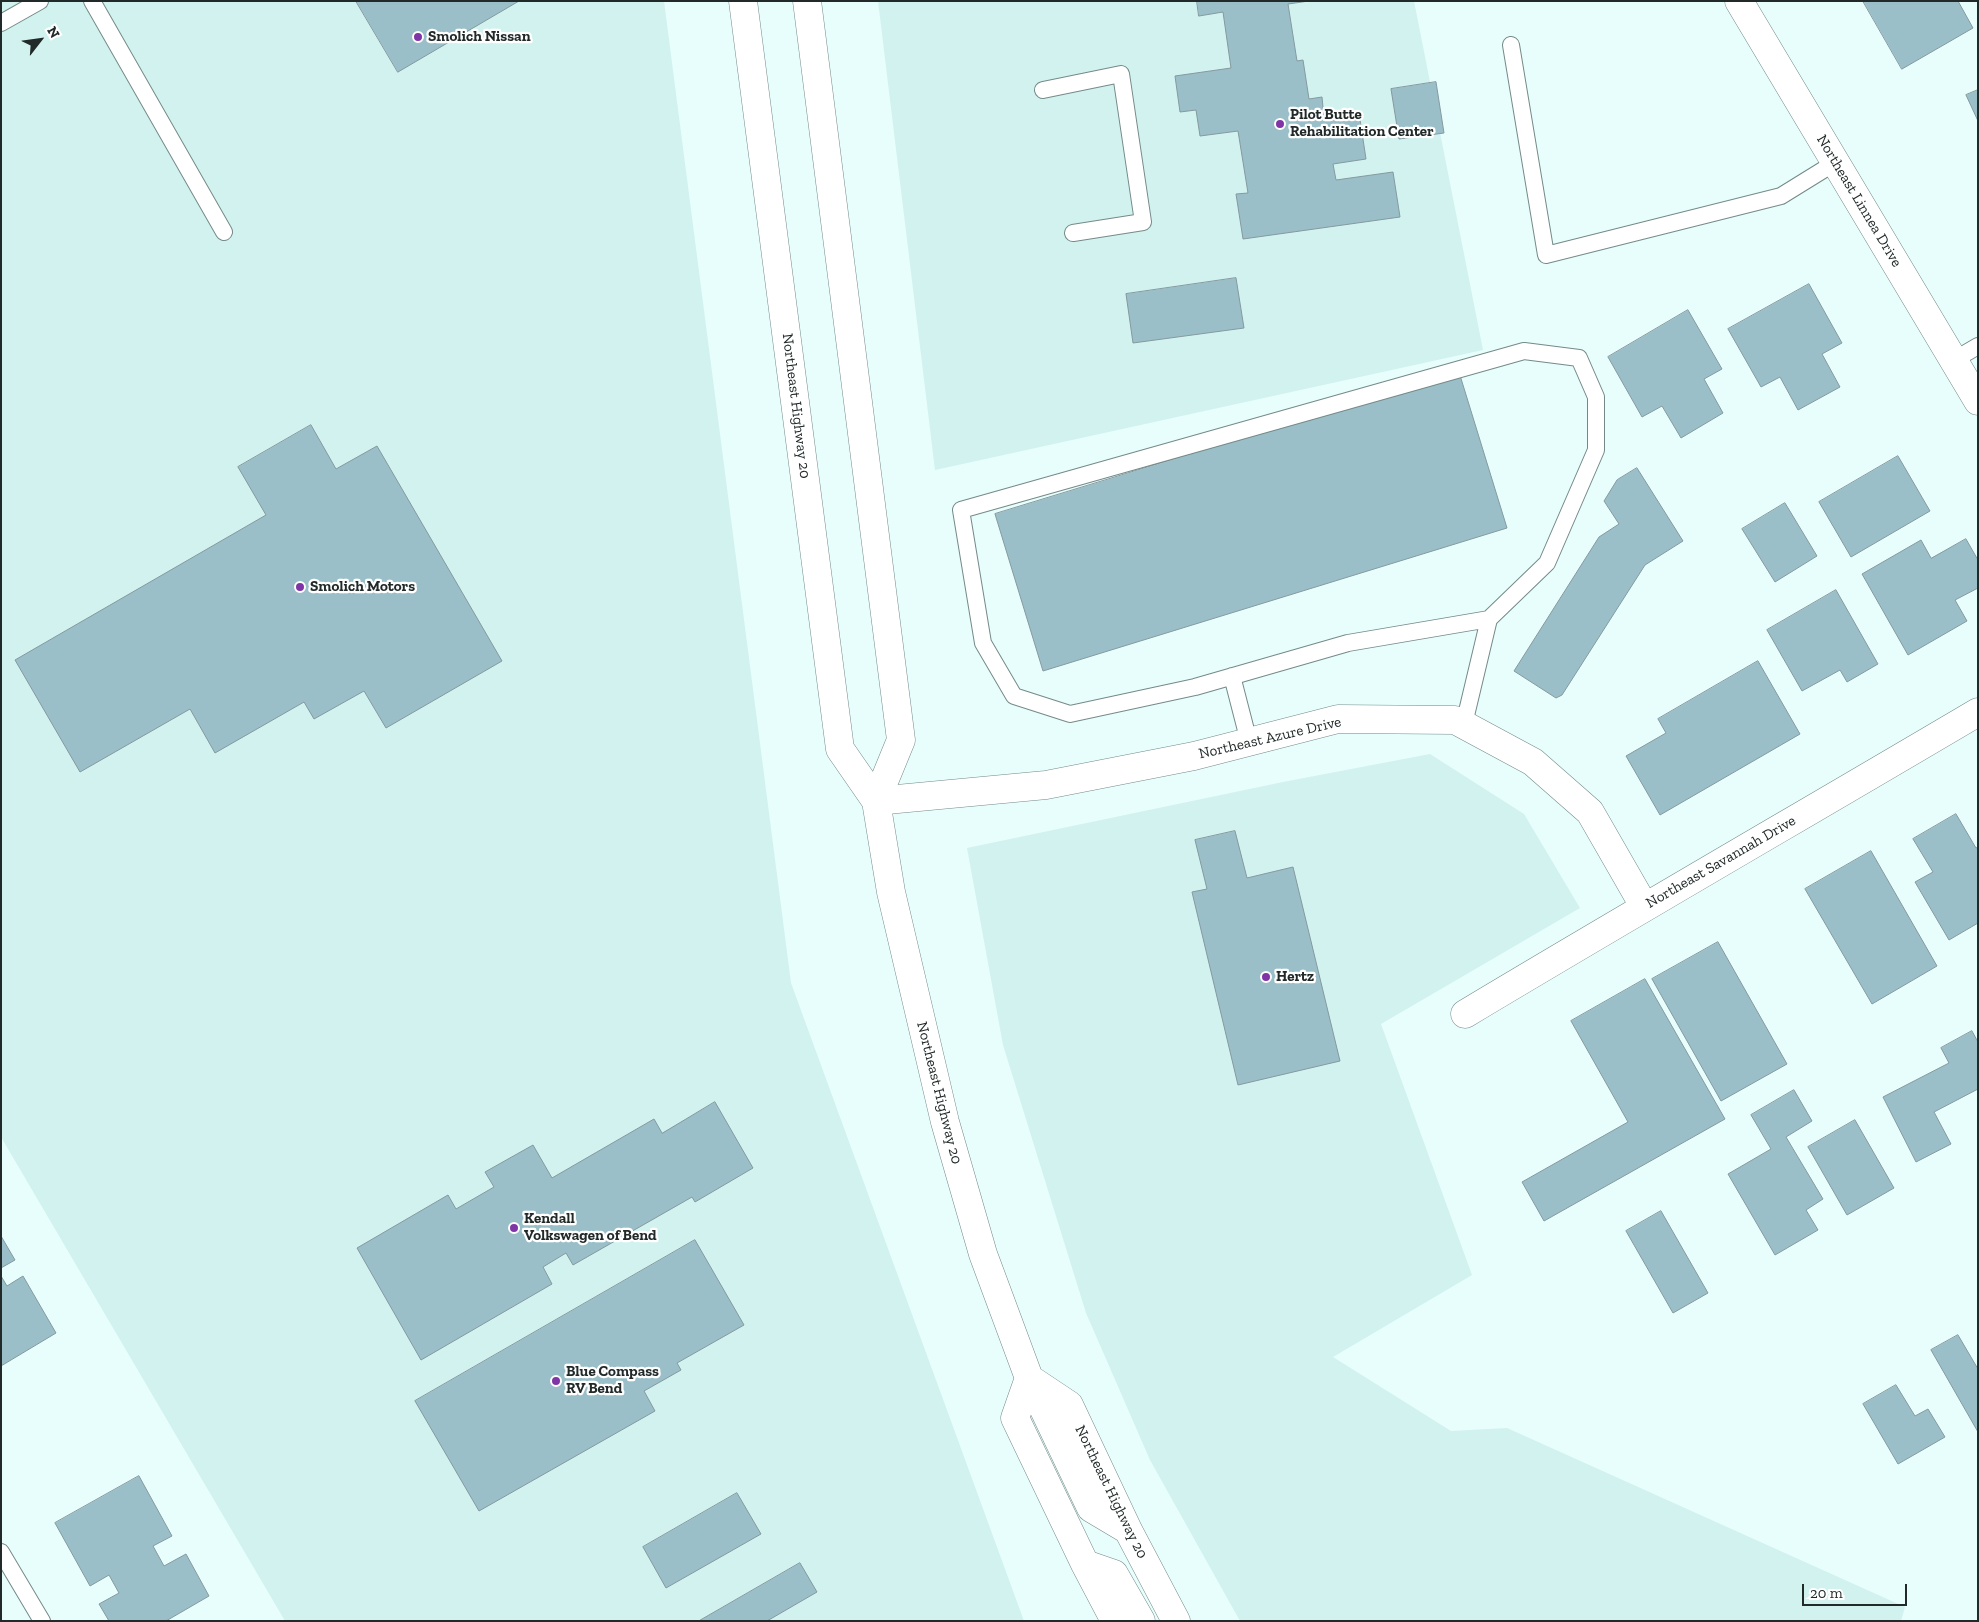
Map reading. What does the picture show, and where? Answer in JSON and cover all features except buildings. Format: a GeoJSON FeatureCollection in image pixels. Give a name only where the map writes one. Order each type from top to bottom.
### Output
{"type":"FeatureCollection","features":[{"type":"Feature","properties":{"kind":"main road","name":"Northeast Highway 20"},"geometry":{"type":"LineString","coordinates":[[743,1],[840,749],[876,800],[891,892],[945,1122],[983,1254],[1029,1378],[1091,1508],[1128,1530],[1176,1621]]}},
{"type":"Feature","properties":{"kind":"main road"},"geometry":{"type":"LineString","coordinates":[[808,1],[901,740],[876,800]]}},
{"type":"Feature","properties":{"kind":"main road","name":"Northeast Linnea Drive"},"geometry":{"type":"LineString","coordinates":[[1739,1],[1978,401]]}},
{"type":"Feature","properties":{"kind":"main road","name":"Northeast Savannah Drive"},"geometry":{"type":"LineString","coordinates":[[1465,1014],[1644,906],[1733,857],[1978,712]]}},
{"type":"Feature","properties":{"kind":"main road","name":"Northeast Azure Drive"},"geometry":{"type":"LineString","coordinates":[[876,800],[1046,785],[1194,756],[1338,719],[1455,720],[1533,762],[1590,812],[1644,906]]}},
{"type":"Feature","properties":{"kind":"main road"},"geometry":{"type":"LineString","coordinates":[[1029,1378],[1015,1418],[1085,1564],[1116,1621]]}},
{"type":"Feature","properties":{"kind":"main road"},"geometry":{"type":"LineString","coordinates":[[1085,1564],[1114,1574],[1141,1621]]}},
{"type":"Feature","properties":{"kind":"lane"},"geometry":{"type":"LineString","coordinates":[[1,23],[40,1]]}},
{"type":"Feature","properties":{"kind":"lane"},"geometry":{"type":"LineString","coordinates":[[92,1],[224,232]]}},
{"type":"Feature","properties":{"kind":"lane"},"geometry":{"type":"LineString","coordinates":[[1511,45],[1546,255],[1781,196],[1836,162]]}},
{"type":"Feature","properties":{"kind":"lane"},"geometry":{"type":"LineString","coordinates":[[1043,90],[1121,74],[1142,222],[1073,233]]}},
{"type":"Feature","properties":{"kind":"lane"},"geometry":{"type":"LineString","coordinates":[[1954,360],[1978,346]]}},
{"type":"Feature","properties":{"kind":"lane"},"geometry":{"type":"LineString","coordinates":[[1464,724],[1489,619],[1547,563],[1596,450],[1596,398],[1579,358],[1524,351],[960,510],[983,643],[1014,696],[1070,714],[1232,676],[1348,643],[1489,619]]}},
{"type":"Feature","properties":{"kind":"lane"},"geometry":{"type":"LineString","coordinates":[[1232,676],[1249,742]]}},
{"type":"Feature","properties":{"kind":"lane"},"geometry":{"type":"LineString","coordinates":[[1,1552],[42,1621]]}},
{"type":"Feature","properties":{"kind":"shaded area"},"geometry":{"type":"Polygon","coordinates":[[[1,1],[664,1],[791,983],[1024,1621],[285,1621],[1,1137],[1,1]]]}},
{"type":"Feature","properties":{"kind":"shaded area"},"geometry":{"type":"Polygon","coordinates":[[[878,1],[1414,1],[1483,350],[935,470],[878,1]]]}},
{"type":"Feature","properties":{"kind":"shaded area"},"geometry":{"type":"Polygon","coordinates":[[[1430,754],[1524,814],[1580,908],[1381,1024],[1472,1275],[1333,1357],[1451,1431],[1507,1428],[1905,1607],[1901,1621],[1240,1621],[1150,1460],[1086,1313],[1003,1045],[967,848],[1283,782],[1430,754]]]}},
{"type":"Feature","properties":{"kind":"place","name":"Smolich Nissan"},"geometry":{"type":"Point","coordinates":[418,37]}},
{"type":"Feature","properties":{"kind":"place","name":"Pilot Butte Rehabilitation Center"},"geometry":{"type":"Point","coordinates":[1280,124]}},
{"type":"Feature","properties":{"kind":"place","name":"Smolich Motors"},"geometry":{"type":"Point","coordinates":[300,587]}},
{"type":"Feature","properties":{"kind":"place","name":"Hertz"},"geometry":{"type":"Point","coordinates":[1266,977]}},
{"type":"Feature","properties":{"kind":"place","name":"Kendall Volkswagen of Bend"},"geometry":{"type":"Point","coordinates":[514,1228]}},
{"type":"Feature","properties":{"kind":"place","name":"Blue Compass RV Bend"},"geometry":{"type":"Point","coordinates":[556,1381]}}]}
